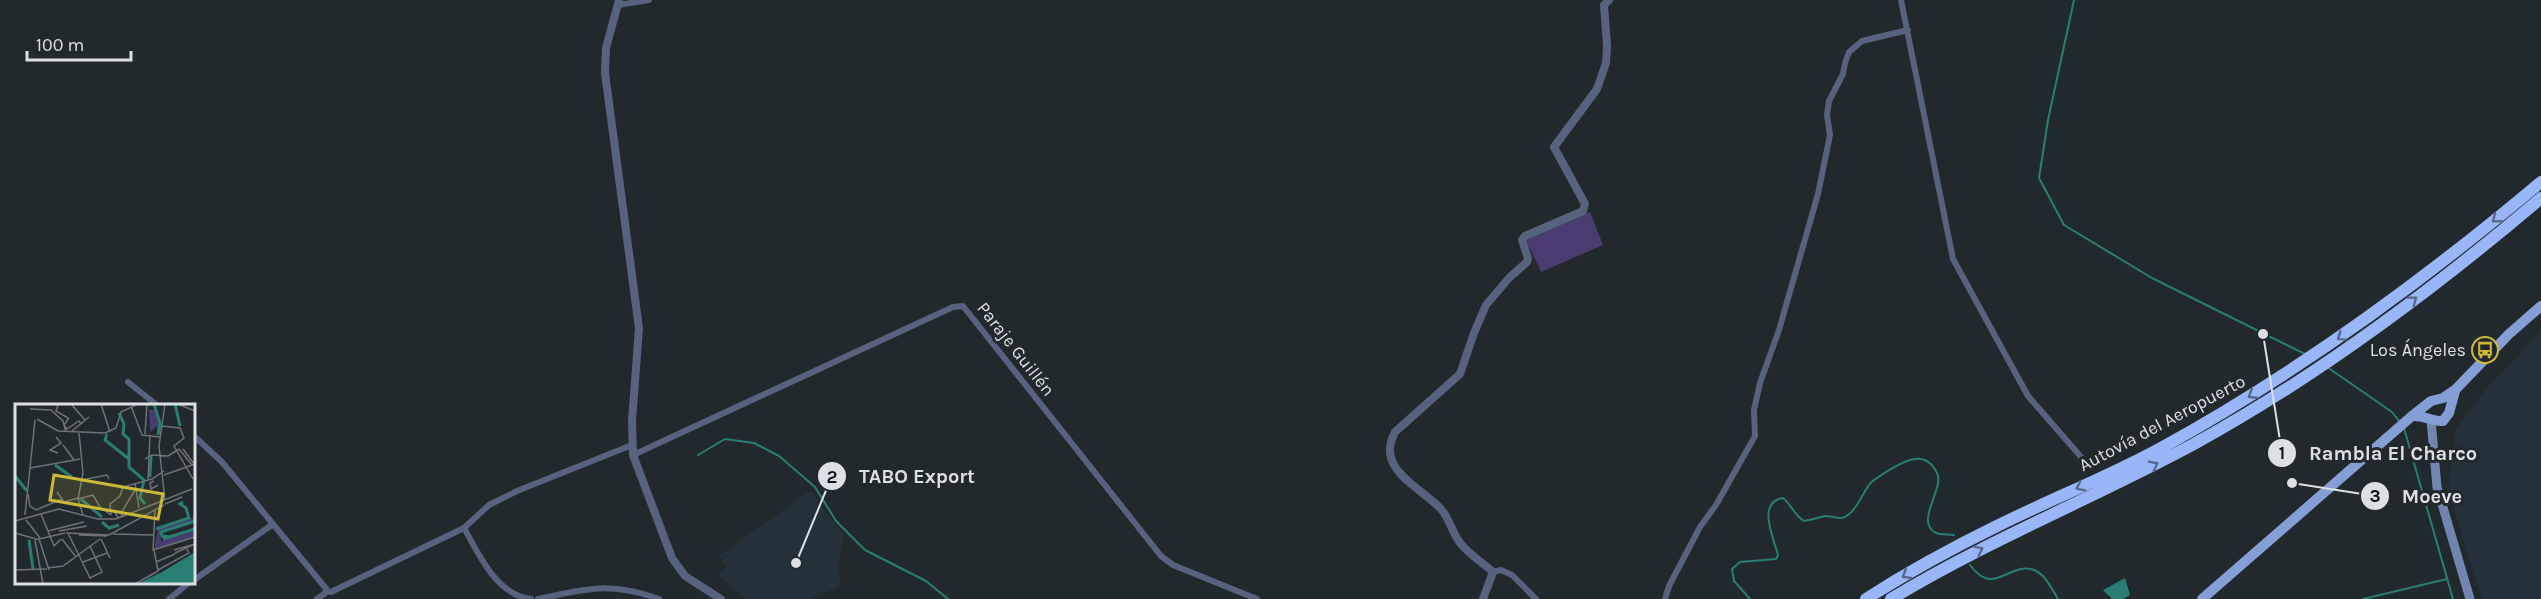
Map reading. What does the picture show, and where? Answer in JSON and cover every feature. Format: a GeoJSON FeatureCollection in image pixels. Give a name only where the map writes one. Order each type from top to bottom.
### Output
{"type":"FeatureCollection","features":[{"type":"Feature","properties":{"kind":"highway","name":"Autovía del Aeropuerto"},"geometry":{"type":"LineString","coordinates":[[1891,599],[1959,560],[2164,460],[2247,413],[2307,368],[2321,351],[2417,282],[2541,182]]}},
{"type":"Feature","properties":{"kind":"highway","name":"Autovía del Aeropuerto"},"geometry":{"type":"LineString","coordinates":[[1866,599],[1915,569],[1989,530],[2159,449],[2307,368],[2332,359],[2431,287],[2541,198]]}},
{"type":"Feature","properties":{"kind":"main road"},"geometry":{"type":"LineString","coordinates":[[2202,599],[2390,434],[2434,399],[2440,399],[2455,390],[2541,306]]}},
{"type":"Feature","properties":{"kind":"main road"},"geometry":{"type":"LineString","coordinates":[[2434,446],[2443,421],[2447,417],[2455,390]]}},
{"type":"Feature","properties":{"kind":"main road"},"geometry":{"type":"LineString","coordinates":[[2440,399],[2449,408]]}},
{"type":"Feature","properties":{"kind":"main road"},"geometry":{"type":"LineString","coordinates":[[2428,405],[2426,412],[2430,419],[2434,446],[2437,487],[2470,599]]}},
{"type":"Feature","properties":{"kind":"main road"},"geometry":{"type":"LineString","coordinates":[[2412,416],[2443,421]]}},
{"type":"Feature","properties":{"kind":"street"},"geometry":{"type":"LineString","coordinates":[[649,0],[618,3],[606,48],[605,74],[639,328],[633,455],[672,558],[685,576],[721,599]]}},
{"type":"Feature","properties":{"kind":"street"},"geometry":{"type":"LineString","coordinates":[[1493,572],[1460,543],[1452,524],[1441,508],[1398,471],[1390,454],[1389,442],[1395,432],[1460,374],[1486,305],[1509,278],[1527,262],[1528,258],[1522,240],[1525,236],[1583,211],[1585,204],[1554,147],[1597,89],[1606,63],[1604,5],[1609,0]]}},
{"type":"Feature","properties":{"kind":"street"},"geometry":{"type":"LineString","coordinates":[[1901,0],[1957,268],[2028,396],[2082,458]]}},
{"type":"Feature","properties":{"kind":"street"},"geometry":{"type":"LineString","coordinates":[[1665,599],[1669,586],[1700,527],[1716,505],[1755,436],[1754,410],[1760,383],[1779,330],[1818,194],[1830,135],[1827,115],[1829,101],[1843,74],[1849,52],[1862,41],[1908,30]]}},
{"type":"Feature","properties":{"kind":"street","name":"Paraje Guillén"},"geometry":{"type":"LineString","coordinates":[[633,455],[954,307],[963,306],[1161,556],[1173,565],[1257,599]]}},
{"type":"Feature","properties":{"kind":"street"},"geometry":{"type":"LineString","coordinates":[[128,382],[157,404]]}},
{"type":"Feature","properties":{"kind":"street"},"geometry":{"type":"LineString","coordinates":[[195,437],[222,462],[328,591]]}},
{"type":"Feature","properties":{"kind":"street"},"geometry":{"type":"LineString","coordinates":[[317,599],[328,591],[336,591],[464,528],[489,506],[517,491],[632,445]]}},
{"type":"Feature","properties":{"kind":"street"},"geometry":{"type":"LineString","coordinates":[[195,579],[273,524]]}},
{"type":"Feature","properties":{"kind":"street"},"geometry":{"type":"LineString","coordinates":[[464,528],[476,552],[499,581],[510,591],[523,598],[531,599]]}},
{"type":"Feature","properties":{"kind":"street"},"geometry":{"type":"LineString","coordinates":[[1493,572],[1501,570],[1512,576],[1536,599]]}},
{"type":"Feature","properties":{"kind":"street"},"geometry":{"type":"LineString","coordinates":[[1483,599],[1493,572]]}},
{"type":"Feature","properties":{"kind":"street"},"geometry":{"type":"LineString","coordinates":[[169,599],[188,584]]}},
{"type":"Feature","properties":{"kind":"street"},"geometry":{"type":"LineString","coordinates":[[538,599],[596,586],[615,587],[659,599]]}},
{"type":"Feature","properties":{"kind":"shaded area"},"geometry":{"type":"Polygon","coordinates":[[[1590,212],[1603,245],[1541,272],[1526,240],[1590,212]]]}},
{"type":"Feature","properties":{"kind":"shaded area"},"geometry":{"type":"Polygon","coordinates":[[[2541,331],[2541,599],[2482,599],[2448,490],[2456,429],[2486,389],[2541,331]]]}},
{"type":"Feature","properties":{"kind":"shaded area"},"geometry":{"type":"Polygon","coordinates":[[[810,491],[844,536],[838,565],[840,586],[810,599],[745,599],[720,576],[720,573],[727,567],[719,556],[810,491]]]}},
{"type":"Feature","properties":{"kind":"shaded area"},"geometry":{"type":"Polygon","coordinates":[[[2125,578],[2130,595],[2123,599],[2112,599],[2103,590],[2125,578]]]}},
{"type":"Feature","properties":{"kind":"waterway"},"geometry":{"type":"LineString","coordinates":[[2074,0],[2048,120],[2039,178],[2064,225],[2152,278],[2307,355]]}},
{"type":"Feature","properties":{"kind":"waterway"},"geometry":{"type":"LineString","coordinates":[[2327,367],[2392,412],[2399,421]]}},
{"type":"Feature","properties":{"kind":"waterway"},"geometry":{"type":"LineString","coordinates":[[2404,428],[2453,599]]}},
{"type":"Feature","properties":{"kind":"waterway"},"geometry":{"type":"LineString","coordinates":[[698,455],[725,439],[754,443],[779,456],[815,487],[836,521],[865,550],[926,581],[948,599]]}},
{"type":"Feature","properties":{"kind":"waterway"},"geometry":{"type":"LineString","coordinates":[[1750,599],[1734,581],[1732,569],[1740,562],[1776,559],[1778,555],[1768,514],[1770,506],[1783,498],[1804,521],[1826,516],[1843,518],[1855,509],[1873,480],[1904,462],[1925,460],[1932,465],[1938,479],[1929,513],[1930,528],[1938,534],[1954,535]]}},
{"type":"Feature","properties":{"kind":"waterway"},"geometry":{"type":"LineString","coordinates":[[1970,565],[1979,574],[1994,579],[2017,570],[2034,570],[2045,578],[2058,599]]}},
{"type":"Feature","properties":{"kind":"waterway"},"geometry":{"type":"LineString","coordinates":[[2363,599],[2447,579]]}},
{"type":"Feature","properties":{"kind":"place","name":"Rambla El Charco"},"geometry":{"type":"Point","coordinates":[2263,334]}},
{"type":"Feature","properties":{"kind":"place","name":"Los Ángeles"},"geometry":{"type":"Point","coordinates":[2485,350]}},
{"type":"Feature","properties":{"kind":"place","name":"Moeve"},"geometry":{"type":"Point","coordinates":[2292,483]}},
{"type":"Feature","properties":{"kind":"place","name":"TABO Export"},"geometry":{"type":"Point","coordinates":[796,563]}}]}
